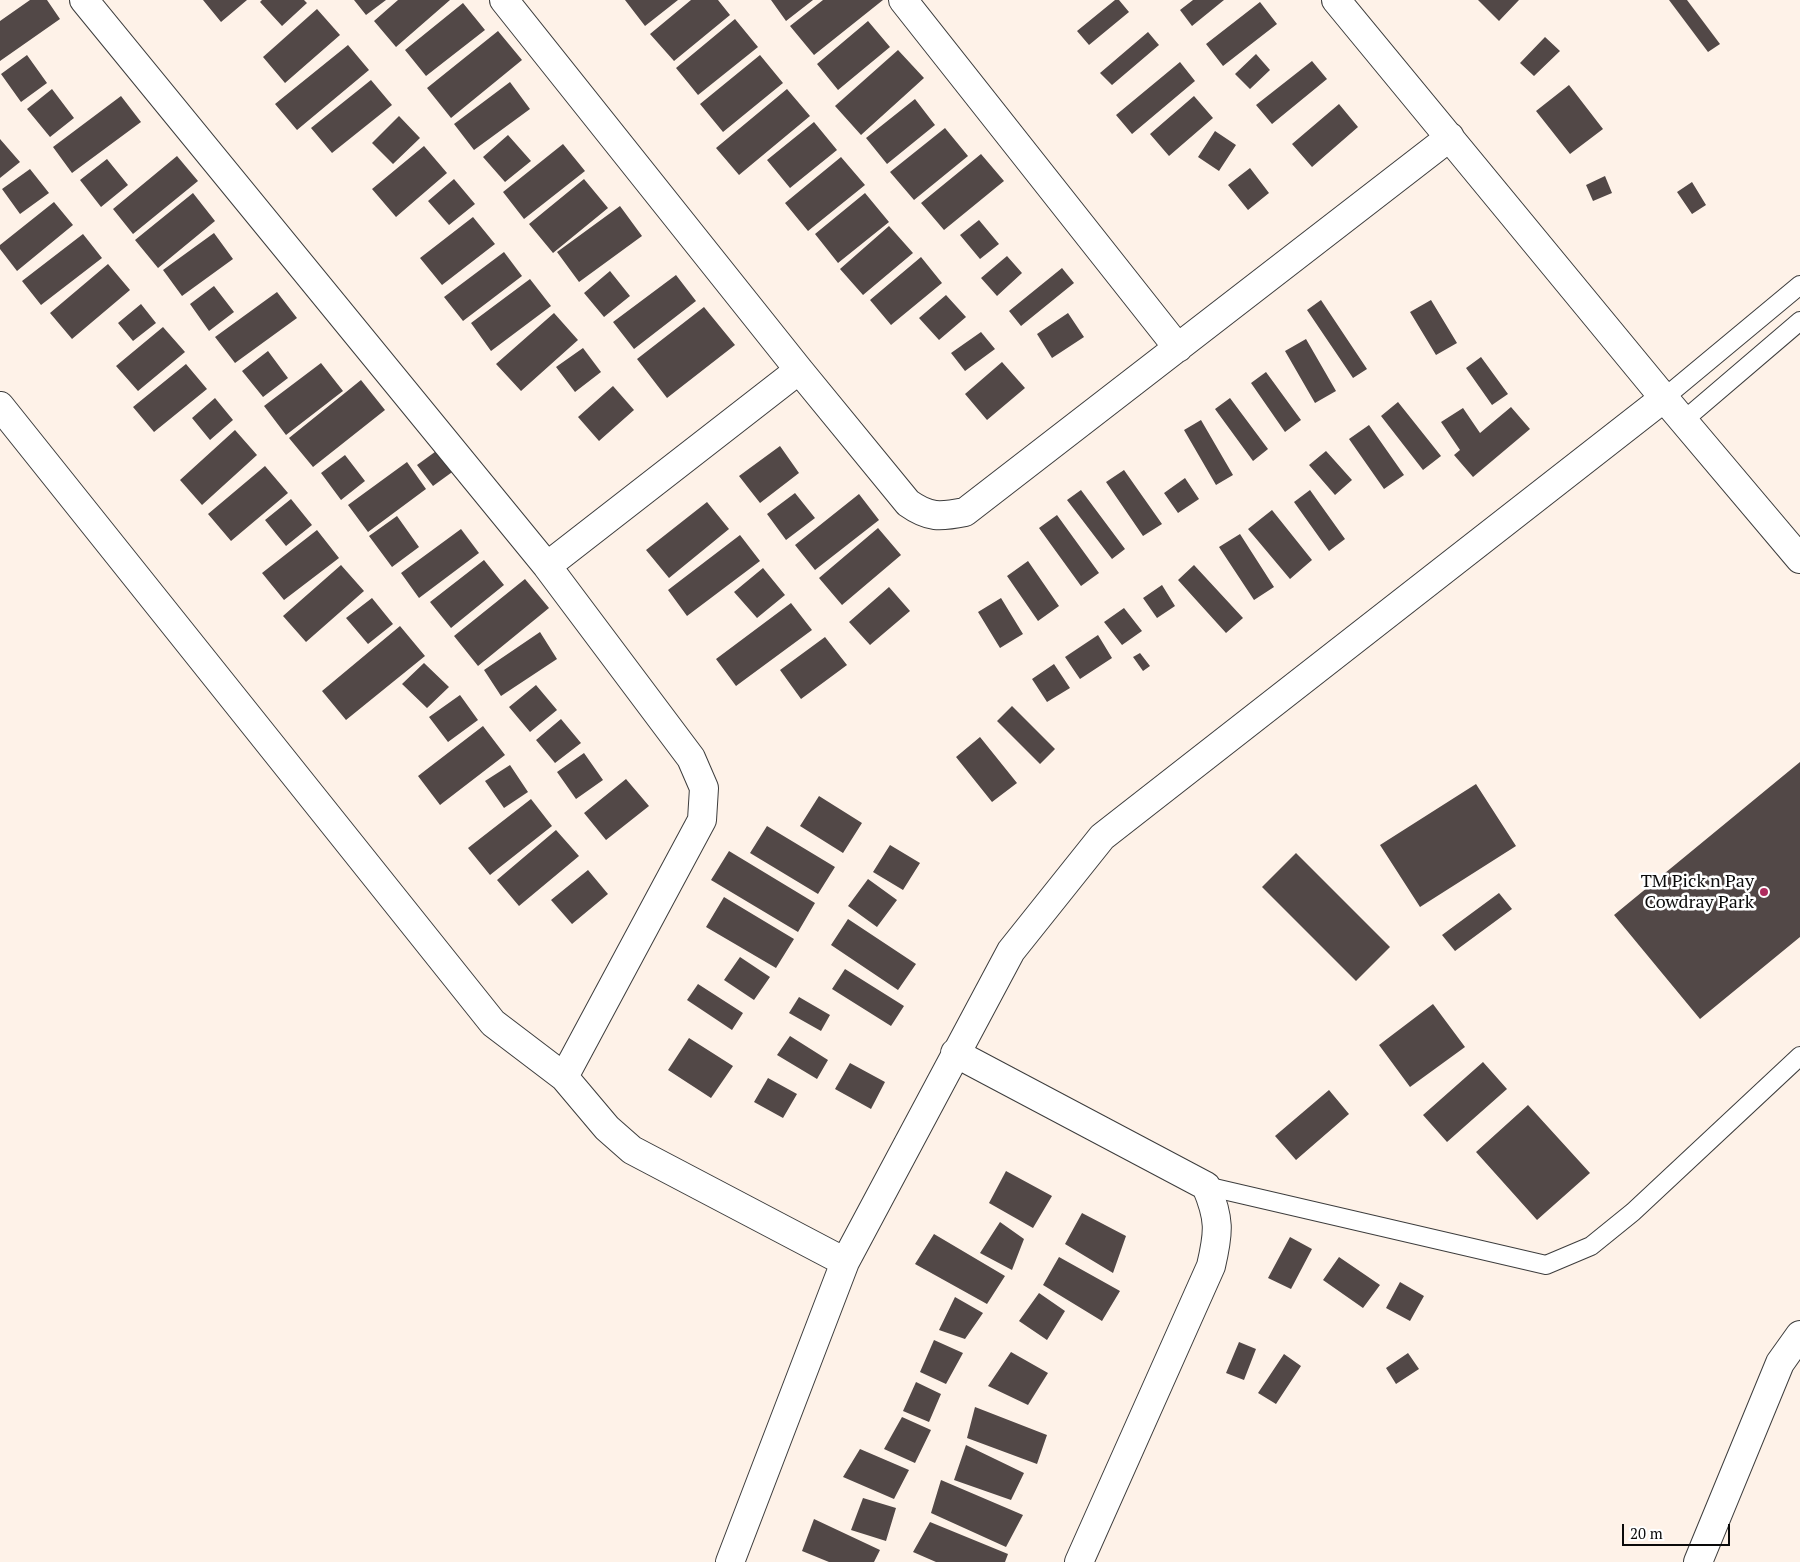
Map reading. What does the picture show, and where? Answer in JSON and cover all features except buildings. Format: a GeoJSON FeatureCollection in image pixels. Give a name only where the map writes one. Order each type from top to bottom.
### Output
{"type":"FeatureCollection","features":[{"type":"Feature","properties":{"kind":"street"},"geometry":{"type":"LineString","coordinates":[[84,0],[547,566],[691,758],[704,788],[702,820],[564,1077]]}},
{"type":"Feature","properties":{"kind":"street"},"geometry":{"type":"LineString","coordinates":[[504,0],[799,370],[908,503],[923,513],[943,516],[966,512],[1450,137]]}},
{"type":"Feature","properties":{"kind":"street"},"geometry":{"type":"LineString","coordinates":[[903,0],[1178,348]]}},
{"type":"Feature","properties":{"kind":"street"},"geometry":{"type":"LineString","coordinates":[[1337,0],[1683,421],[1800,560]]}},
{"type":"Feature","properties":{"kind":"street"},"geometry":{"type":"LineString","coordinates":[[547,566],[799,370]]}},
{"type":"Feature","properties":{"kind":"street"},"geometry":{"type":"LineString","coordinates":[[730,1562],[845,1262],[1011,951],[1102,837],[1664,398]]}},
{"type":"Feature","properties":{"kind":"street"},"geometry":{"type":"LineString","coordinates":[[0,406],[493,1024],[564,1077],[607,1128],[632,1150],[845,1262]]}},
{"type":"Feature","properties":{"kind":"street"},"geometry":{"type":"LineString","coordinates":[[955,1053],[1206,1186],[1216,1210],[1218,1238],[1211,1266],[1079,1562]]}},
{"type":"Feature","properties":{"kind":"street"},"geometry":{"type":"LineString","coordinates":[[1698,1562],[1780,1363],[1800,1335]]}},
{"type":"Feature","properties":{"kind":"lane"},"geometry":{"type":"LineString","coordinates":[[1664,398],[1800,285]]}},
{"type":"Feature","properties":{"kind":"lane"},"geometry":{"type":"LineString","coordinates":[[1683,421],[1800,321]]}},
{"type":"Feature","properties":{"kind":"lane"},"geometry":{"type":"LineString","coordinates":[[1206,1186],[1546,1265],[1591,1246],[1633,1212],[1800,1056]]}},
{"type":"Feature","properties":{"kind":"place","name":"TM Pick n Pay Cowdray Park"},"geometry":{"type":"Point","coordinates":[1764,892]}}]}
